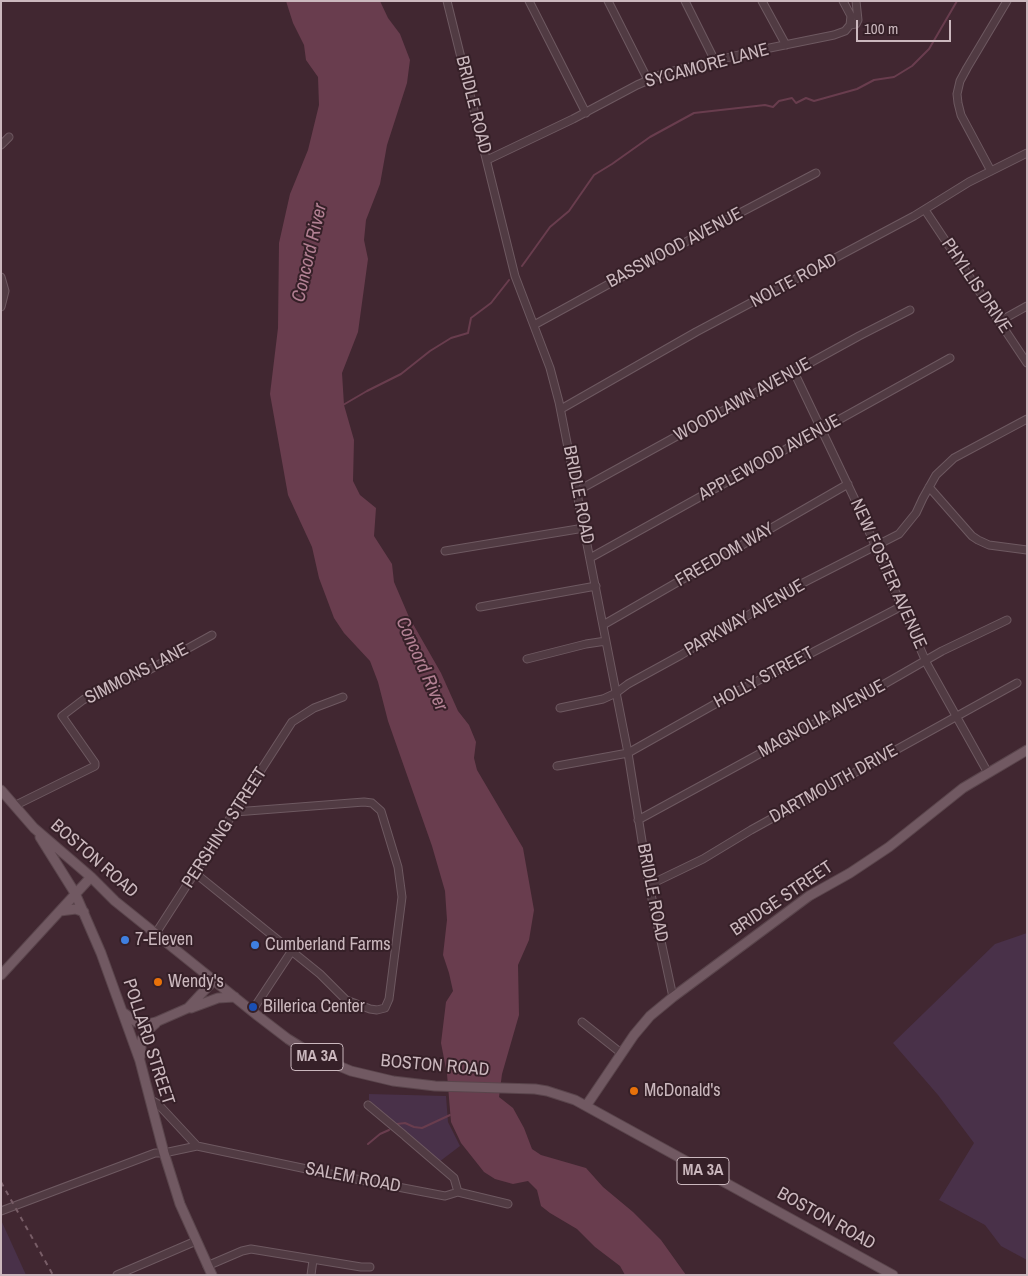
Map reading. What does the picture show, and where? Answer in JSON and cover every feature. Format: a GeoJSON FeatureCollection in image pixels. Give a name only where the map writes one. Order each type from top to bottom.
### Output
{"type":"FeatureCollection","features":[{"type":"Feature","properties":{"kind":"main road","name":"BRIDGE STREET"},"geometry":{"type":"LineString","coordinates":[[586,1106],[621,1053],[650,1016],[809,896],[850,873],[889,847],[963,788],[1027,750]]}},
{"type":"Feature","properties":{"kind":"main road","name":"BOSTON ROAD"},"geometry":{"type":"LineString","coordinates":[[1,790],[34,828],[91,877],[115,901],[234,997],[288,1039],[307,1051],[351,1071],[393,1082],[435,1086],[520,1087],[547,1091],[586,1106],[893,1275]]}},
{"type":"Feature","properties":{"kind":"main road","name":"POLLARD STREET"},"geometry":{"type":"LineString","coordinates":[[34,828],[75,893],[101,953],[140,1061],[164,1153],[180,1204],[212,1275]]}},
{"type":"Feature","properties":{"kind":"main road"},"geometry":{"type":"LineString","coordinates":[[1,974],[91,877]]}},
{"type":"Feature","properties":{"kind":"main road"},"geometry":{"type":"LineString","coordinates":[[60,911],[76,909],[84,912]]}},
{"type":"Feature","properties":{"kind":"main road"},"geometry":{"type":"LineString","coordinates":[[188,1008],[214,980]]}},
{"type":"Feature","properties":{"kind":"main road"},"geometry":{"type":"LineString","coordinates":[[121,1010],[136,1022],[147,1024],[218,998],[234,997]]}},
{"type":"Feature","properties":{"kind":"main road"},"geometry":{"type":"LineString","coordinates":[[140,1061],[142,1039],[156,1022]]}},
{"type":"Feature","properties":{"kind":"street","name":"BRIDLE ROAD"},"geometry":{"type":"LineString","coordinates":[[447,1],[515,276],[550,368],[561,409],[628,753],[649,885],[673,998]]}},
{"type":"Feature","properties":{"kind":"street"},"geometry":{"type":"LineString","coordinates":[[530,1],[586,113]]}},
{"type":"Feature","properties":{"kind":"street"},"geometry":{"type":"LineString","coordinates":[[608,1],[648,80]]}},
{"type":"Feature","properties":{"kind":"street"},"geometry":{"type":"LineString","coordinates":[[685,1],[716,61]]}},
{"type":"Feature","properties":{"kind":"street"},"geometry":{"type":"LineString","coordinates":[[762,1],[786,45]]}},
{"type":"Feature","properties":{"kind":"street"},"geometry":{"type":"LineString","coordinates":[[843,1],[851,16],[850,25],[856,24],[858,20],[856,1]]}},
{"type":"Feature","properties":{"kind":"street"},"geometry":{"type":"LineString","coordinates":[[991,171],[961,115],[958,103],[958,90],[967,68],[1007,1]]}},
{"type":"Feature","properties":{"kind":"street","name":"SYCAMORE LANE"},"geometry":{"type":"LineString","coordinates":[[487,160],[586,113],[637,84],[665,73],[834,35],[845,31],[850,25]]}},
{"type":"Feature","properties":{"kind":"street"},"geometry":{"type":"LineString","coordinates":[[1,145],[9,138]]}},
{"type":"Feature","properties":{"kind":"street","name":"NOLTE ROAD"},"geometry":{"type":"LineString","coordinates":[[561,409],[696,332],[925,210],[961,186],[1027,153]]}},
{"type":"Feature","properties":{"kind":"street","name":"BASSWOOD AVENUE"},"geometry":{"type":"LineString","coordinates":[[534,325],[816,173]]}},
{"type":"Feature","properties":{"kind":"street","name":"PHYLLIS DRIVE"},"geometry":{"type":"LineString","coordinates":[[925,210],[1027,363]]}},
{"type":"Feature","properties":{"kind":"street"},"geometry":{"type":"LineString","coordinates":[[1,277],[5,290],[1,307]]}},
{"type":"Feature","properties":{"kind":"street"},"geometry":{"type":"LineString","coordinates":[[1000,321],[1027,306]]}},
{"type":"Feature","properties":{"kind":"street","name":"WOODLAWN AVENUE"},"geometry":{"type":"LineString","coordinates":[[577,491],[910,310]]}},
{"type":"Feature","properties":{"kind":"street","name":"APPLEWOOD AVENUE"},"geometry":{"type":"LineString","coordinates":[[590,558],[950,358]]}},
{"type":"Feature","properties":{"kind":"street","name":"NEW FOSTER AVENUE"},"geometry":{"type":"LineString","coordinates":[[794,372],[848,484],[926,661],[988,773]]}},
{"type":"Feature","properties":{"kind":"street","name":"PARKWAY AVENUE"},"geometry":{"type":"LineString","coordinates":[[560,708],[603,699],[616,693],[628,684],[799,585],[899,534],[908,525],[936,475],[954,458],[1027,419]]}},
{"type":"Feature","properties":{"kind":"street","name":"FREEDOM WAY"},"geometry":{"type":"LineString","coordinates":[[603,625],[848,484]]}},
{"type":"Feature","properties":{"kind":"street"},"geometry":{"type":"LineString","coordinates":[[929,487],[978,540],[990,545],[1027,550]]}},
{"type":"Feature","properties":{"kind":"street"},"geometry":{"type":"LineString","coordinates":[[445,551],[584,528]]}},
{"type":"Feature","properties":{"kind":"street"},"geometry":{"type":"LineString","coordinates":[[480,607],[596,586]]}},
{"type":"Feature","properties":{"kind":"street","name":"HOLLY STREET"},"geometry":{"type":"LineString","coordinates":[[557,766],[628,753],[740,690],[902,606]]}},
{"type":"Feature","properties":{"kind":"street","name":"MAGNOLIA AVENUE"},"geometry":{"type":"LineString","coordinates":[[638,820],[942,651],[1007,620]]}},
{"type":"Feature","properties":{"kind":"street","name":"SIMMONS LANE"},"geometry":{"type":"LineString","coordinates":[[16,805],[95,766],[95,763],[62,716],[95,693],[147,670],[212,635]]}},
{"type":"Feature","properties":{"kind":"street"},"geometry":{"type":"LineString","coordinates":[[527,659],[586,644],[606,641]]}},
{"type":"Feature","properties":{"kind":"street","name":"DARTMOUTH DRIVE"},"geometry":{"type":"LineString","coordinates":[[649,885],[703,859],[751,830],[1017,683]]}},
{"type":"Feature","properties":{"kind":"street","name":"PERSHING STREET"},"geometry":{"type":"LineString","coordinates":[[156,933],[292,722],[314,708],[343,697]]}},
{"type":"Feature","properties":{"kind":"street"},"geometry":{"type":"LineString","coordinates":[[195,873],[320,974],[346,1000],[370,1009],[378,1010],[385,1008],[389,999],[402,897],[398,867],[381,811],[372,803],[364,802],[235,812]]}},
{"type":"Feature","properties":{"kind":"street"},"geometry":{"type":"LineString","coordinates":[[252,1011],[291,952]]}},
{"type":"Feature","properties":{"kind":"street"},"geometry":{"type":"LineString","coordinates":[[582,1022],[621,1053]]}},
{"type":"Feature","properties":{"kind":"street"},"geometry":{"type":"LineString","coordinates":[[151,1100],[158,1104],[197,1146]]}},
{"type":"Feature","properties":{"kind":"street"},"geometry":{"type":"LineString","coordinates":[[368,1104],[454,1178],[458,1192]]}},
{"type":"Feature","properties":{"kind":"street","name":"SALEM ROAD"},"geometry":{"type":"LineString","coordinates":[[1,1211],[155,1153],[197,1146],[445,1196],[458,1192],[508,1204]]}},
{"type":"Feature","properties":{"kind":"street"},"geometry":{"type":"LineString","coordinates":[[118,1275],[196,1241]]}},
{"type":"Feature","properties":{"kind":"street"},"geometry":{"type":"LineString","coordinates":[[207,1266],[251,1249],[361,1268],[370,1267]]}},
{"type":"Feature","properties":{"kind":"street"},"geometry":{"type":"LineString","coordinates":[[311,1275],[313,1260]]}},
{"type":"Feature","properties":{"kind":"shaded area"},"geometry":{"type":"Polygon","coordinates":[[[1027,933],[1027,1260],[1001,1246],[985,1225],[939,1200],[974,1143],[938,1095],[893,1043],[995,944],[1027,933]]]}},
{"type":"Feature","properties":{"kind":"shaded area"},"geometry":{"type":"Polygon","coordinates":[[[369,1094],[446,1096],[448,1122],[460,1146],[439,1162],[369,1100],[369,1094]]]}},
{"type":"Feature","properties":{"kind":"shaded area"},"geometry":{"type":"Polygon","coordinates":[[[1,1220],[26,1275],[1,1275],[1,1220]]]}},
{"type":"Feature","properties":{"kind":"water","name":"Concord River"},"geometry":{"type":"Polygon","coordinates":[[[286,1],[380,1],[388,18],[400,34],[410,60],[407,83],[387,145],[380,184],[366,220],[364,240],[368,259],[358,332],[342,373],[344,405],[354,440],[353,481],[360,495],[376,508],[374,536],[392,564],[394,582],[409,617],[441,673],[458,711],[469,725],[476,742],[474,758],[477,770],[523,848],[534,910],[529,940],[518,965],[519,1015],[502,1074],[499,1097],[513,1108],[524,1128],[532,1149],[541,1155],[586,1168],[603,1187],[633,1212],[661,1240],[686,1275],[625,1275],[620,1266],[595,1247],[577,1229],[541,1206],[537,1190],[528,1181],[513,1184],[495,1179],[484,1172],[461,1143],[451,1122],[447,1074],[441,1043],[446,1002],[453,991],[443,955],[447,920],[445,891],[432,846],[388,721],[378,682],[370,661],[344,633],[334,618],[319,578],[312,547],[288,495],[270,394],[278,328],[279,243],[290,194],[308,150],[319,105],[318,77],[306,60],[304,45],[293,23],[286,1]]]}},
{"type":"Feature","properties":{"kind":"waterway"},"geometry":{"type":"LineString","coordinates":[[522,266],[550,227],[569,211],[594,175],[650,137],[694,113],[765,105],[773,107],[779,101],[792,98],[796,103],[806,98],[814,101],[857,89],[874,80],[894,77],[912,66],[929,49],[957,1]]}},
{"type":"Feature","properties":{"kind":"waterway"},"geometry":{"type":"LineString","coordinates":[[343,405],[401,374],[430,351],[451,338],[468,333],[471,318],[491,303],[509,280]]}},
{"type":"Feature","properties":{"kind":"waterway"},"geometry":{"type":"LineString","coordinates":[[397,1124],[405,1123],[422,1128],[450,1115]]}},
{"type":"Feature","properties":{"kind":"waterway"},"geometry":{"type":"LineString","coordinates":[[368,1144],[380,1134],[389,1130]]}},
{"type":"Feature","properties":{"kind":"railway"},"geometry":{"type":"LineString","coordinates":[[1,1182],[53,1275]]}},
{"type":"Feature","properties":{"kind":"place","name":"7-Eleven"},"geometry":{"type":"Point","coordinates":[125,940]}},
{"type":"Feature","properties":{"kind":"place","name":"Cumberland Farms"},"geometry":{"type":"Point","coordinates":[255,945]}},
{"type":"Feature","properties":{"kind":"place","name":"Wendy's"},"geometry":{"type":"Point","coordinates":[158,982]}},
{"type":"Feature","properties":{"kind":"place","name":"Billerica Center"},"geometry":{"type":"Point","coordinates":[253,1007]}},
{"type":"Feature","properties":{"kind":"place","name":"McDonald's"},"geometry":{"type":"Point","coordinates":[634,1091]}}]}
